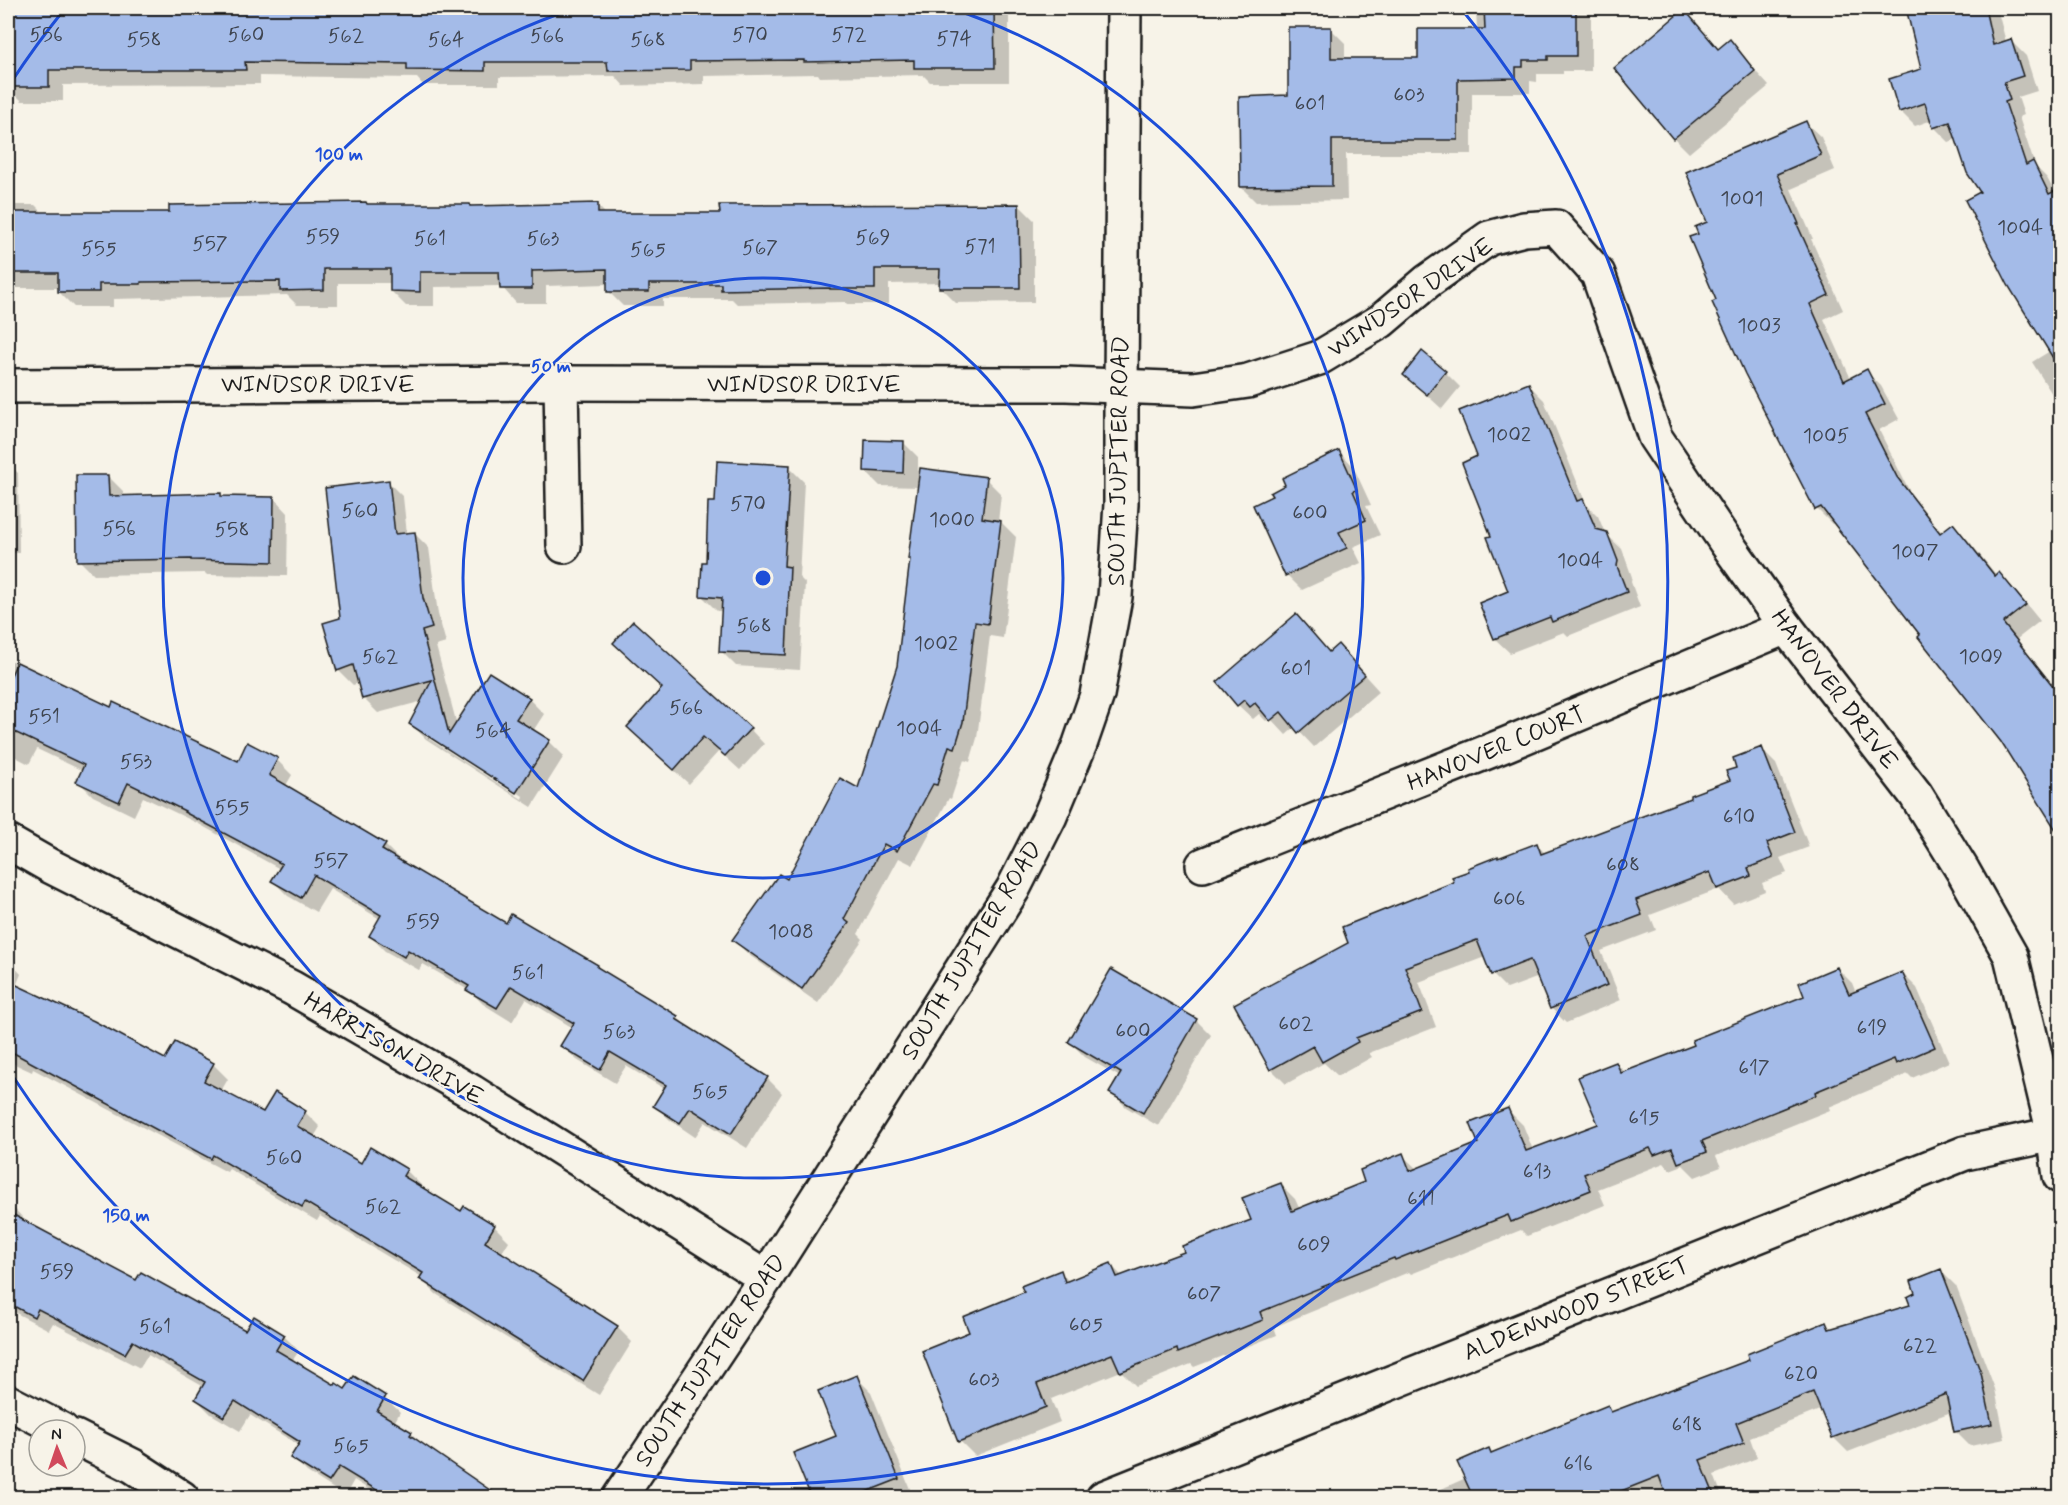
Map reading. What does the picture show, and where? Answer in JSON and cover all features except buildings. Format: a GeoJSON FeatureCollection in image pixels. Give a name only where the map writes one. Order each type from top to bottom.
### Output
{"type":"FeatureCollection","features":[{"type":"Feature","properties":{"kind":"street","name":"SOUTH JUPITER ROAD"},"geometry":{"type":"LineString","coordinates":[[619,1497],[766,1278],[1013,889],[1050,816],[1080,744],[1097,694],[1115,597],[1121,504],[1124,8]]}},
{"type":"Feature","properties":{"kind":"street","name":"WINDSOR DRIVE"},"geometry":{"type":"LineString","coordinates":[[8,386],[561,383],[1121,386],[1193,389],[1248,381],[1319,358],[1382,321],[1428,281],[1489,238],[1524,229],[1556,227]]}},
{"type":"Feature","properties":{"kind":"street","name":"HANOVER DRIVE"},"geometry":{"type":"LineString","coordinates":[[1556,227],[1598,274],[1655,436],[1786,627],[1916,795],[1963,871],[2011,957],[2054,1134],[2061,1176]]}},
{"type":"Feature","properties":{"kind":"street"},"geometry":{"type":"LineString","coordinates":[[561,383],[564,546]]}},
{"type":"Feature","properties":{"kind":"street","name":"HANOVER COURT"},"geometry":{"type":"LineString","coordinates":[[1203,865],[1518,740],[1786,627]]}},
{"type":"Feature","properties":{"kind":"street","name":"HARRISON DRIVE"},"geometry":{"type":"LineString","coordinates":[[8,842],[60,871],[292,988],[472,1092],[766,1278]]}},
{"type":"Feature","properties":{"kind":"street","name":"ALDENWOOD STREET"},"geometry":{"type":"LineString","coordinates":[[1103,1497],[1965,1153],[2054,1134]]}},
{"type":"Feature","properties":{"kind":"street"},"geometry":{"type":"LineString","coordinates":[[8,1402],[39,1418]]}},
{"type":"Feature","properties":{"kind":"street"},"geometry":{"type":"LineString","coordinates":[[87,1443],[133,1466],[182,1497]]}}]}
